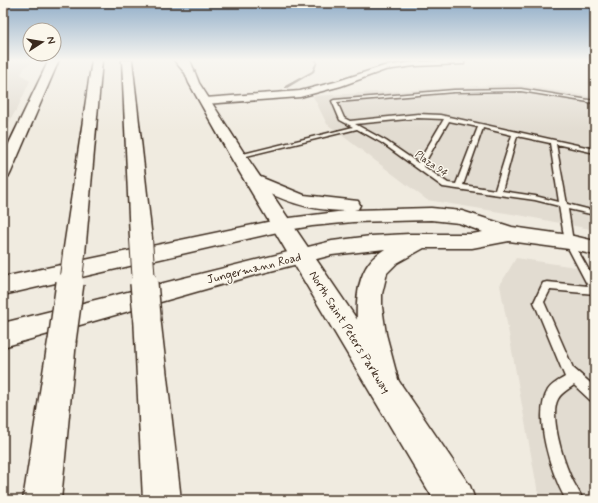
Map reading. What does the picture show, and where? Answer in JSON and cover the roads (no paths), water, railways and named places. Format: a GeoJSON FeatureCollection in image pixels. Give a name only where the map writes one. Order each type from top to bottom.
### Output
{"type":"FeatureCollection","features":[{"type":"Feature","properties":{"kind":"main road"},"geometry":{"type":"LineString","coordinates":[[3,172],[28,122],[44,83]]}},
{"type":"Feature","properties":{"kind":"main road"},"geometry":{"type":"LineString","coordinates":[[42,500],[95,83]]}},
{"type":"Feature","properties":{"kind":"main road"},"geometry":{"type":"LineString","coordinates":[[129,83],[162,500]]}},
{"type":"Feature","properties":{"kind":"main road","name":"North Saint Peters Parkway"},"geometry":{"type":"LineString","coordinates":[[195,83],[252,179],[385,386],[456,500]]}},
{"type":"Feature","properties":{"kind":"main road"},"geometry":{"type":"LineString","coordinates":[[252,179],[285,195],[300,200],[332,205],[354,205],[395,214]]}},
{"type":"Feature","properties":{"kind":"main road","name":"Jungermann Road"},"geometry":{"type":"LineString","coordinates":[[3,286],[282,225],[353,216],[395,214],[462,217],[509,234],[569,242],[595,248]]}},
{"type":"Feature","properties":{"kind":"main road","name":"Jungermann Road"},"geometry":{"type":"LineString","coordinates":[[3,335],[332,248],[371,243],[432,240],[472,241],[509,234]]}},
{"type":"Feature","properties":{"kind":"main road"},"geometry":{"type":"LineString","coordinates":[[385,386],[371,327],[368,307],[370,290],[376,270],[388,258],[404,249],[432,240]]}},
{"type":"Feature","properties":{"kind":"street"},"geometry":{"type":"LineString","coordinates":[[205,101],[300,94],[340,83]]}},
{"type":"Feature","properties":{"kind":"lane","name":"Plaza 94"},"geometry":{"type":"LineString","coordinates":[[595,102],[521,90],[477,92],[454,91],[334,101],[342,120],[384,142],[446,185],[535,198],[595,212]]}},
{"type":"Feature","properties":{"kind":"lane"},"geometry":{"type":"LineString","coordinates":[[348,123],[418,116],[447,119],[595,151]]}},
{"type":"Feature","properties":{"kind":"lane"},"geometry":{"type":"LineString","coordinates":[[420,166],[447,119]]}},
{"type":"Feature","properties":{"kind":"lane"},"geometry":{"type":"LineString","coordinates":[[459,187],[481,126]]}},
{"type":"Feature","properties":{"kind":"lane"},"geometry":{"type":"LineString","coordinates":[[238,156],[356,128]]}},
{"type":"Feature","properties":{"kind":"lane"},"geometry":{"type":"LineString","coordinates":[[498,193],[515,134]]}},
{"type":"Feature","properties":{"kind":"lane"},"geometry":{"type":"LineString","coordinates":[[553,142],[569,242],[595,290]]}},
{"type":"Feature","properties":{"kind":"lane"},"geometry":{"type":"LineString","coordinates":[[595,290],[547,286],[539,302],[569,372],[595,395]]}},
{"type":"Feature","properties":{"kind":"lane"},"geometry":{"type":"LineString","coordinates":[[575,377],[553,394],[548,415],[559,469],[569,492],[575,500]]}},
{"type":"Feature","properties":{"kind":"waterway"},"geometry":{"type":"LineString","coordinates":[[286,87],[292,83]]}}]}
